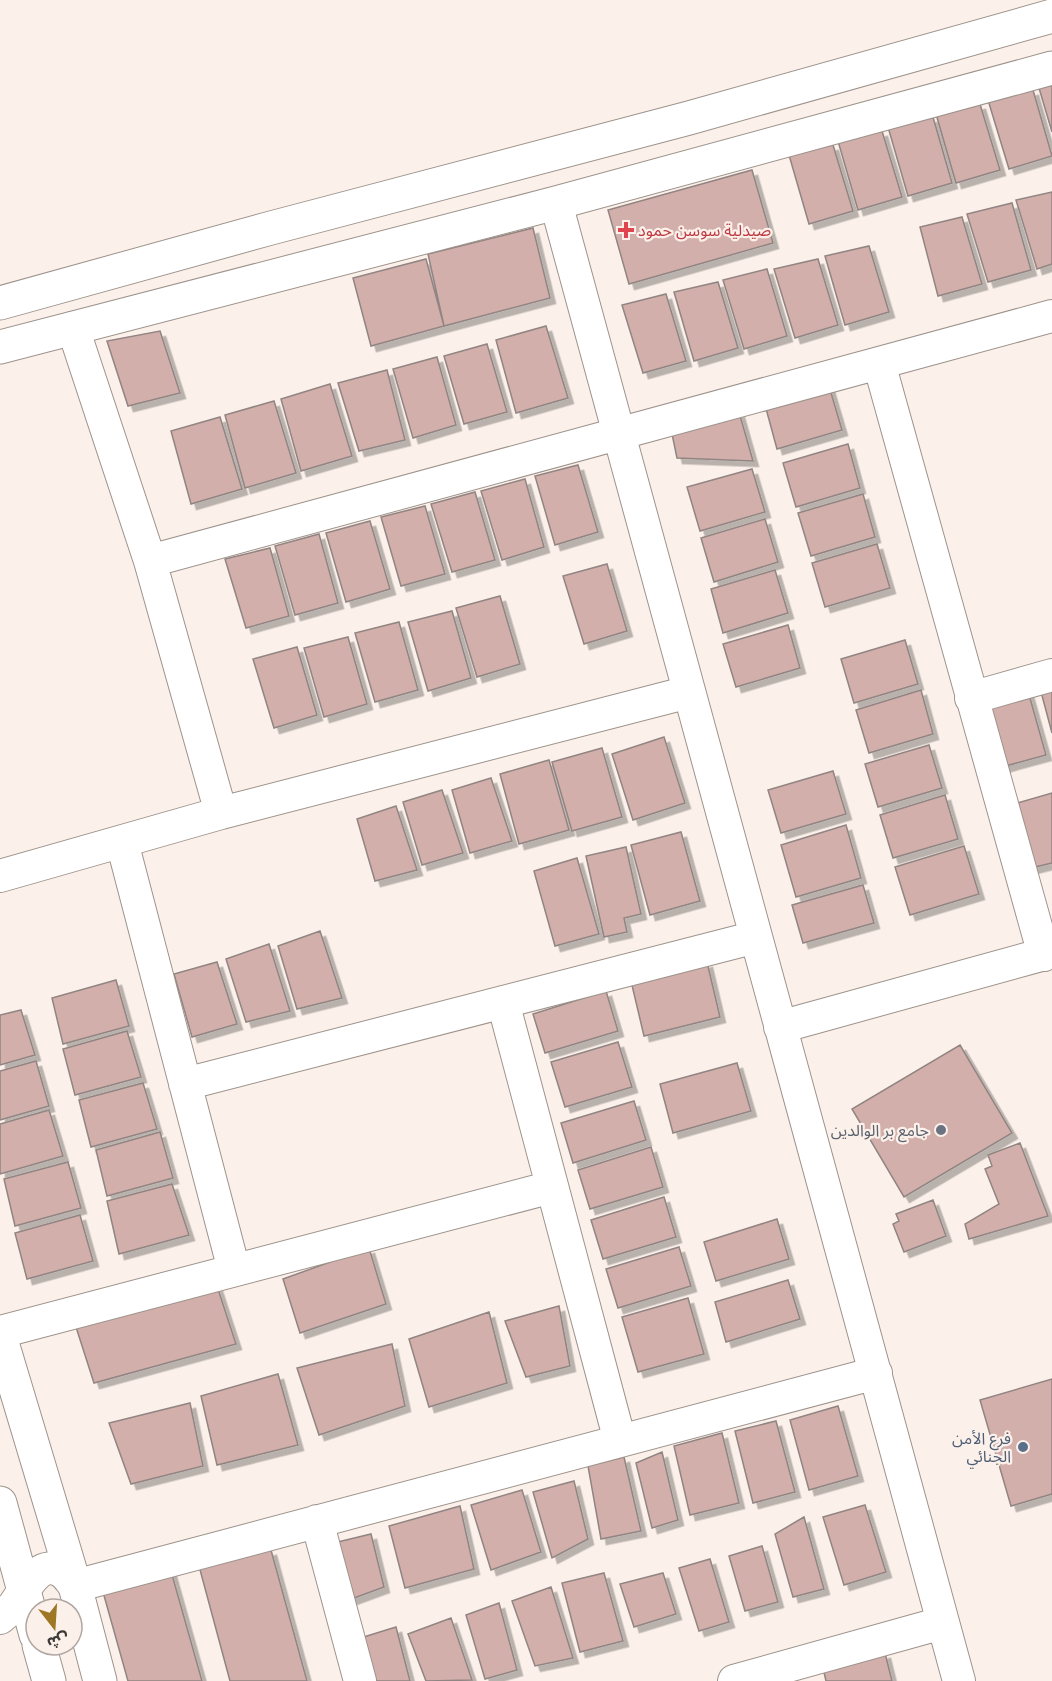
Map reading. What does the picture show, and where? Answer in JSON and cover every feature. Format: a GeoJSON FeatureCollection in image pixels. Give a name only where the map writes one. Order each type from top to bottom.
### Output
{"type":"FeatureCollection","features":[{"type":"Feature","properties":{"kind":"main road"},"geometry":{"type":"LineString","coordinates":[[0,303],[271,228],[688,118],[1052,16]]}},
{"type":"Feature","properties":{"kind":"main road"},"geometry":{"type":"LineString","coordinates":[[0,347],[556,203],[1052,68]]}},
{"type":"Feature","properties":{"kind":"main road"},"geometry":{"type":"LineString","coordinates":[[0,1334],[75,1586],[100,1681]]}},
{"type":"Feature","properties":{"kind":"main road"},"geometry":{"type":"LineString","coordinates":[[0,1503],[26,1597]]}},
{"type":"Feature","properties":{"kind":"main road"},"geometry":{"type":"LineString","coordinates":[[42,1657],[49,1681]]}},
{"type":"Feature","properties":{"kind":"street"},"geometry":{"type":"LineString","coordinates":[[556,203],[959,1681]]}},
{"type":"Feature","properties":{"kind":"street"},"geometry":{"type":"LineString","coordinates":[[150,561],[1052,315]]}},
{"type":"Feature","properties":{"kind":"street"},"geometry":{"type":"LineString","coordinates":[[73,328],[150,561],[221,813]]}},
{"type":"Feature","properties":{"kind":"street"},"geometry":{"type":"LineString","coordinates":[[780,1027],[1048,954],[971,698],[879,363]]}},
{"type":"Feature","properties":{"kind":"street"},"geometry":{"type":"LineString","coordinates":[[971,698],[1052,675]]}},
{"type":"Feature","properties":{"kind":"street"},"geometry":{"type":"LineString","coordinates":[[0,876],[221,813],[689,692]]}},
{"type":"Feature","properties":{"kind":"street"},"geometry":{"type":"LineString","coordinates":[[122,842],[234,1270]]}},
{"type":"Feature","properties":{"kind":"street"},"geometry":{"type":"LineString","coordinates":[[185,1084],[756,937]]}},
{"type":"Feature","properties":{"kind":"street"},"geometry":{"type":"LineString","coordinates":[[503,1002],[620,1441]]}},
{"type":"Feature","properties":{"kind":"street"},"geometry":{"type":"LineString","coordinates":[[0,1334],[552,1187]]}},
{"type":"Feature","properties":{"kind":"street"},"geometry":{"type":"LineString","coordinates":[[0,1618],[13,1606],[29,1580],[38,1572],[50,1569],[62,1572],[75,1586],[876,1373]]}},
{"type":"Feature","properties":{"kind":"street"},"geometry":{"type":"LineString","coordinates":[[316,1521],[360,1681]]}},
{"type":"Feature","properties":{"kind":"street"},"geometry":{"type":"LineString","coordinates":[[734,1681],[942,1623]]}},
{"type":"Feature","properties":{"kind":"building"},"geometry":{"type":"Polygon","coordinates":[[[1052,85],[1052,132],[1039,88],[1052,85]]]}},
{"type":"Feature","properties":{"kind":"building"},"geometry":{"type":"Polygon","coordinates":[[[1033,90],[1052,156],[1009,169],[988,100],[1033,90]]]}},
{"type":"Feature","properties":{"kind":"building"},"geometry":{"type":"Polygon","coordinates":[[[980,104],[1000,170],[956,183],[936,114],[980,104]]]}},
{"type":"Feature","properties":{"kind":"building"},"geometry":{"type":"Polygon","coordinates":[[[933,117],[952,183],[908,196],[888,127],[933,117]]]}},
{"type":"Feature","properties":{"kind":"building"},"geometry":{"type":"Polygon","coordinates":[[[882,131],[902,197],[858,210],[838,141],[882,131]]]}},
{"type":"Feature","properties":{"kind":"building"},"geometry":{"type":"Polygon","coordinates":[[[833,145],[853,211],[809,224],[789,155],[833,145]]]}},
{"type":"Feature","properties":{"kind":"building"},"geometry":{"type":"Polygon","coordinates":[[[752,170],[773,243],[629,284],[608,210],[752,170]]]}},
{"type":"Feature","properties":{"kind":"building"},"geometry":{"type":"Polygon","coordinates":[[[1052,192],[1052,264],[1037,269],[1016,200],[1052,192]]]}},
{"type":"Feature","properties":{"kind":"building"},"geometry":{"type":"Polygon","coordinates":[[[1012,203],[1031,270],[988,282],[967,214],[1012,203]]]}},
{"type":"Feature","properties":{"kind":"building"},"geometry":{"type":"Polygon","coordinates":[[[962,217],[982,284],[938,296],[920,227],[962,217]]]}},
{"type":"Feature","properties":{"kind":"building"},"geometry":{"type":"Polygon","coordinates":[[[533,228],[550,298],[444,326],[428,254],[533,228]]]}},
{"type":"Feature","properties":{"kind":"building"},"geometry":{"type":"Polygon","coordinates":[[[869,246],[889,312],[845,325],[825,256],[869,246]]]}},
{"type":"Feature","properties":{"kind":"building"},"geometry":{"type":"Polygon","coordinates":[[[426,259],[444,326],[371,346],[353,278],[426,259]]]}},
{"type":"Feature","properties":{"kind":"building"},"geometry":{"type":"Polygon","coordinates":[[[818,259],[838,325],[795,338],[774,269],[818,259]]]}},
{"type":"Feature","properties":{"kind":"building"},"geometry":{"type":"Polygon","coordinates":[[[767,269],[787,336],[744,349],[723,280],[767,269]]]}},
{"type":"Feature","properties":{"kind":"building"},"geometry":{"type":"Polygon","coordinates":[[[718,282],[738,348],[694,361],[674,292],[718,282]]]}},
{"type":"Feature","properties":{"kind":"building"},"geometry":{"type":"Polygon","coordinates":[[[666,294],[686,361],[643,373],[622,305],[666,294]]]}},
{"type":"Feature","properties":{"kind":"building"},"geometry":{"type":"Polygon","coordinates":[[[546,326],[568,398],[516,413],[496,340],[546,326]]]}},
{"type":"Feature","properties":{"kind":"building"},"geometry":{"type":"Polygon","coordinates":[[[160,331],[180,393],[128,406],[107,341],[160,331]]]}},
{"type":"Feature","properties":{"kind":"building"},"geometry":{"type":"Polygon","coordinates":[[[487,344],[507,412],[464,424],[444,356],[487,344]]]}},
{"type":"Feature","properties":{"kind":"building"},"geometry":{"type":"Polygon","coordinates":[[[437,357],[456,425],[413,438],[393,369],[437,357]]]}},
{"type":"Feature","properties":{"kind":"building"},"geometry":{"type":"Polygon","coordinates":[[[387,370],[405,440],[359,451],[338,383],[387,370]]]}},
{"type":"Feature","properties":{"kind":"building"},"geometry":{"type":"Polygon","coordinates":[[[330,384],[352,456],[301,471],[281,399],[330,384]]]}},
{"type":"Feature","properties":{"kind":"building"},"geometry":{"type":"Polygon","coordinates":[[[829,386],[842,430],[777,449],[765,405],[829,386]]]}},
{"type":"Feature","properties":{"kind":"building"},"geometry":{"type":"Polygon","coordinates":[[[274,401],[296,473],[245,488],[225,415],[274,401]]]}},
{"type":"Feature","properties":{"kind":"building"},"geometry":{"type":"Polygon","coordinates":[[[739,412],[753,461],[677,458],[672,434],[739,412]]]}},
{"type":"Feature","properties":{"kind":"building"},"geometry":{"type":"Polygon","coordinates":[[[220,417],[242,489],[191,504],[171,431],[220,417]]]}},
{"type":"Feature","properties":{"kind":"building"},"geometry":{"type":"Polygon","coordinates":[[[848,444],[860,488],[796,507],[783,463],[848,444]]]}},
{"type":"Feature","properties":{"kind":"building"},"geometry":{"type":"Polygon","coordinates":[[[578,465],[598,532],[555,545],[535,476],[578,465]]]}},
{"type":"Feature","properties":{"kind":"building"},"geometry":{"type":"Polygon","coordinates":[[[752,469],[765,512],[700,531],[687,487],[752,469]]]}},
{"type":"Feature","properties":{"kind":"building"},"geometry":{"type":"Polygon","coordinates":[[[525,479],[544,547],[502,560],[481,491],[525,479]]]}},
{"type":"Feature","properties":{"kind":"building"},"geometry":{"type":"Polygon","coordinates":[[[475,492],[495,560],[452,572],[431,504],[475,492]]]}},
{"type":"Feature","properties":{"kind":"building"},"geometry":{"type":"Polygon","coordinates":[[[863,494],[875,537],[811,556],[798,513],[863,494]]]}},
{"type":"Feature","properties":{"kind":"building"},"geometry":{"type":"Polygon","coordinates":[[[425,506],[445,574],[401,586],[381,517],[425,506]]]}},
{"type":"Feature","properties":{"kind":"building"},"geometry":{"type":"Polygon","coordinates":[[[765,519],[778,562],[714,582],[701,538],[765,519]]]}},
{"type":"Feature","properties":{"kind":"building"},"geometry":{"type":"Polygon","coordinates":[[[370,521],[390,589],[346,602],[326,533],[370,521]]]}},
{"type":"Feature","properties":{"kind":"building"},"geometry":{"type":"Polygon","coordinates":[[[319,534],[338,603],[295,615],[275,546],[319,534]]]}},
{"type":"Feature","properties":{"kind":"building"},"geometry":{"type":"Polygon","coordinates":[[[877,544],[890,588],[825,607],[812,563],[877,544]]]}},
{"type":"Feature","properties":{"kind":"building"},"geometry":{"type":"Polygon","coordinates":[[[270,548],[289,616],[246,628],[225,559],[270,548]]]}},
{"type":"Feature","properties":{"kind":"building"},"geometry":{"type":"Polygon","coordinates":[[[607,564],[627,631],[584,644],[563,576],[607,564]]]}},
{"type":"Feature","properties":{"kind":"building"},"geometry":{"type":"Polygon","coordinates":[[[775,570],[788,613],[723,633],[711,589],[775,570]]]}},
{"type":"Feature","properties":{"kind":"building"},"geometry":{"type":"Polygon","coordinates":[[[500,596],[520,664],[477,677],[456,608],[500,596]]]}},
{"type":"Feature","properties":{"kind":"building"},"geometry":{"type":"Polygon","coordinates":[[[452,611],[471,678],[428,691],[408,622],[452,611]]]}},
{"type":"Feature","properties":{"kind":"building"},"geometry":{"type":"Polygon","coordinates":[[[399,622],[418,690],[375,702],[355,633],[399,622]]]}},
{"type":"Feature","properties":{"kind":"building"},"geometry":{"type":"Polygon","coordinates":[[[788,625],[800,668],[736,687],[723,644],[788,625]]]}},
{"type":"Feature","properties":{"kind":"building"},"geometry":{"type":"Polygon","coordinates":[[[348,637],[367,704],[324,717],[304,648],[348,637]]]}},
{"type":"Feature","properties":{"kind":"building"},"geometry":{"type":"Polygon","coordinates":[[[905,640],[918,684],[854,703],[841,659],[905,640]]]}},
{"type":"Feature","properties":{"kind":"building"},"geometry":{"type":"Polygon","coordinates":[[[297,647],[317,715],[274,728],[253,659],[297,647]]]}},
{"type":"Feature","properties":{"kind":"building"},"geometry":{"type":"Polygon","coordinates":[[[1052,685],[1052,733],[1040,688],[1052,685]]]}},
{"type":"Feature","properties":{"kind":"building"},"geometry":{"type":"Polygon","coordinates":[[[921,690],[933,734],[869,753],[856,710],[921,690]]]}},
{"type":"Feature","properties":{"kind":"building"},"geometry":{"type":"Polygon","coordinates":[[[1028,691],[1046,755],[1002,767],[984,703],[1028,691]]]}},
{"type":"Feature","properties":{"kind":"building"},"geometry":{"type":"Polygon","coordinates":[[[664,737],[685,803],[633,820],[612,754],[664,737]]]}},
{"type":"Feature","properties":{"kind":"building"},"geometry":{"type":"Polygon","coordinates":[[[929,745],[942,788],[878,807],[865,764],[929,745]]]}},
{"type":"Feature","properties":{"kind":"building"},"geometry":{"type":"Polygon","coordinates":[[[602,748],[622,817],[572,831],[552,762],[602,748]]]}},
{"type":"Feature","properties":{"kind":"building"},"geometry":{"type":"Polygon","coordinates":[[[549,760],[569,830],[519,844],[500,774],[549,760]]]}},
{"type":"Feature","properties":{"kind":"building"},"geometry":{"type":"Polygon","coordinates":[[[833,771],[846,814],[781,833],[768,790],[833,771]]]}},
{"type":"Feature","properties":{"kind":"building"},"geometry":{"type":"Polygon","coordinates":[[[491,778],[512,841],[470,853],[452,790],[491,778]]]}},
{"type":"Feature","properties":{"kind":"building"},"geometry":{"type":"Polygon","coordinates":[[[442,790],[463,853],[422,865],[403,802],[442,790]]]}},
{"type":"Feature","properties":{"kind":"building"},"geometry":{"type":"Polygon","coordinates":[[[1052,793],[1052,863],[1031,868],[1014,804],[1052,793]]]}},
{"type":"Feature","properties":{"kind":"building"},"geometry":{"type":"Polygon","coordinates":[[[945,795],[958,839],[893,858],[880,815],[945,795]]]}},
{"type":"Feature","properties":{"kind":"building"},"geometry":{"type":"Polygon","coordinates":[[[396,806],[417,870],[375,881],[357,819],[396,806]]]}},
{"type":"Feature","properties":{"kind":"building"},"geometry":{"type":"Polygon","coordinates":[[[846,825],[861,878],[796,897],[781,845],[846,825]]]}},
{"type":"Feature","properties":{"kind":"building"},"geometry":{"type":"Polygon","coordinates":[[[681,832],[700,901],[650,915],[631,845],[681,832]]]}},
{"type":"Feature","properties":{"kind":"building"},"geometry":{"type":"Polygon","coordinates":[[[964,846],[979,894],[910,915],[895,867],[964,846]]]}},
{"type":"Feature","properties":{"kind":"building"},"geometry":{"type":"Polygon","coordinates":[[[626,847],[641,914],[624,918],[627,932],[604,937],[586,856],[626,847]]]}},
{"type":"Feature","properties":{"kind":"building"},"geometry":{"type":"Polygon","coordinates":[[[577,858],[599,934],[555,946],[534,871],[577,858]]]}},
{"type":"Feature","properties":{"kind":"building"},"geometry":{"type":"Polygon","coordinates":[[[863,885],[874,923],[803,943],[792,905],[863,885]]]}},
{"type":"Feature","properties":{"kind":"building"},"geometry":{"type":"Polygon","coordinates":[[[320,931],[342,998],[297,1009],[278,946],[320,931]]]}},
{"type":"Feature","properties":{"kind":"building"},"geometry":{"type":"Polygon","coordinates":[[[269,944],[290,1011],[246,1022],[226,959],[269,944]]]}},
{"type":"Feature","properties":{"kind":"building"},"geometry":{"type":"Polygon","coordinates":[[[217,962],[237,1024],[192,1037],[174,974],[217,962]]]}},
{"type":"Feature","properties":{"kind":"building"},"geometry":{"type":"Polygon","coordinates":[[[707,962],[720,1017],[644,1036],[631,981],[707,962]]]}},
{"type":"Feature","properties":{"kind":"building"},"geometry":{"type":"Polygon","coordinates":[[[116,980],[129,1026],[63,1044],[52,998],[116,980]]]}},
{"type":"Feature","properties":{"kind":"building"},"geometry":{"type":"Polygon","coordinates":[[[606,991],[618,1031],[545,1053],[533,1014],[606,991]]]}},
{"type":"Feature","properties":{"kind":"building"},"geometry":{"type":"Polygon","coordinates":[[[21,1010],[35,1055],[0,1065],[0,1015],[21,1010]]]}},
{"type":"Feature","properties":{"kind":"building"},"geometry":{"type":"Polygon","coordinates":[[[127,1031],[141,1077],[75,1095],[63,1049],[127,1031]]]}},
{"type":"Feature","properties":{"kind":"building"},"geometry":{"type":"Polygon","coordinates":[[[618,1042],[632,1087],[565,1107],[551,1062],[618,1042]]]}},
{"type":"Feature","properties":{"kind":"building"},"geometry":{"type":"Polygon","coordinates":[[[960,1045],[1012,1133],[904,1197],[852,1109],[960,1045]]]}},
{"type":"Feature","properties":{"kind":"building"},"geometry":{"type":"Polygon","coordinates":[[[36,1061],[49,1106],[0,1120],[0,1071],[36,1061]]]}},
{"type":"Feature","properties":{"kind":"building"},"geometry":{"type":"Polygon","coordinates":[[[737,1063],[751,1111],[673,1133],[660,1084],[737,1063]]]}},
{"type":"Feature","properties":{"kind":"building"},"geometry":{"type":"Polygon","coordinates":[[[143,1083],[157,1129],[91,1147],[79,1100],[143,1083]]]}},
{"type":"Feature","properties":{"kind":"building"},"geometry":{"type":"Polygon","coordinates":[[[634,1101],[646,1140],[573,1163],[561,1123],[634,1101]]]}},
{"type":"Feature","properties":{"kind":"building"},"geometry":{"type":"Polygon","coordinates":[[[49,1110],[63,1156],[0,1174],[0,1124],[49,1110]]]}},
{"type":"Feature","properties":{"kind":"building"},"geometry":{"type":"Polygon","coordinates":[[[160,1132],[173,1178],[107,1196],[96,1150],[160,1132]]]}},
{"type":"Feature","properties":{"kind":"building"},"geometry":{"type":"Polygon","coordinates":[[[1020,1143],[1048,1216],[969,1239],[965,1224],[999,1204],[985,1169],[992,1166],[988,1155],[1020,1143]]]}},
{"type":"Feature","properties":{"kind":"building"},"geometry":{"type":"Polygon","coordinates":[[[651,1147],[663,1187],[590,1209],[578,1170],[651,1147]]]}},
{"type":"Feature","properties":{"kind":"building"},"geometry":{"type":"Polygon","coordinates":[[[68,1162],[81,1208],[15,1226],[4,1179],[68,1162]]]}},
{"type":"Feature","properties":{"kind":"building"},"geometry":{"type":"Polygon","coordinates":[[[172,1184],[189,1235],[119,1254],[107,1201],[172,1184]]]}},
{"type":"Feature","properties":{"kind":"building"},"geometry":{"type":"Polygon","coordinates":[[[664,1197],[676,1237],[603,1259],[591,1220],[664,1197]]]}},
{"type":"Feature","properties":{"kind":"building"},"geometry":{"type":"Polygon","coordinates":[[[933,1200],[946,1236],[904,1252],[893,1224],[899,1221],[896,1214],[933,1200]]]}},
{"type":"Feature","properties":{"kind":"building"},"geometry":{"type":"Polygon","coordinates":[[[80,1215],[93,1261],[27,1279],[15,1233],[80,1215]]]}},
{"type":"Feature","properties":{"kind":"building"},"geometry":{"type":"Polygon","coordinates":[[[777,1219],[789,1259],[716,1281],[704,1242],[777,1219]]]}},
{"type":"Feature","properties":{"kind":"building"},"geometry":{"type":"Polygon","coordinates":[[[679,1247],[691,1286],[618,1308],[606,1269],[679,1247]]]}},
{"type":"Feature","properties":{"kind":"building"},"geometry":{"type":"Polygon","coordinates":[[[369,1248],[386,1304],[300,1333],[283,1279],[369,1248]]]}},
{"type":"Feature","properties":{"kind":"building"},"geometry":{"type":"Polygon","coordinates":[[[788,1280],[800,1319],[726,1342],[715,1302],[788,1280]]]}},
{"type":"Feature","properties":{"kind":"building"},"geometry":{"type":"Polygon","coordinates":[[[217,1286],[236,1344],[94,1383],[75,1324],[217,1286]]]}},
{"type":"Feature","properties":{"kind":"building"},"geometry":{"type":"Polygon","coordinates":[[[688,1298],[704,1354],[638,1372],[622,1317],[688,1298]]]}},
{"type":"Feature","properties":{"kind":"building"},"geometry":{"type":"Polygon","coordinates":[[[559,1306],[570,1366],[526,1377],[505,1321],[559,1306]]]}},
{"type":"Feature","properties":{"kind":"building"},"geometry":{"type":"Polygon","coordinates":[[[489,1312],[507,1383],[429,1407],[409,1339],[489,1312]]]}},
{"type":"Feature","properties":{"kind":"building"},"geometry":{"type":"Polygon","coordinates":[[[392,1344],[405,1406],[319,1435],[297,1368],[392,1344]]]}},
{"type":"Feature","properties":{"kind":"building"},"geometry":{"type":"Polygon","coordinates":[[[278,1374],[298,1445],[217,1465],[201,1396],[278,1374]]]}},
{"type":"Feature","properties":{"kind":"building","name":"فرع الأمن الجنائي"},"geometry":{"type":"Polygon","coordinates":[[[1052,1379],[1052,1494],[1011,1506],[980,1400],[1052,1379]]]}},
{"type":"Feature","properties":{"kind":"building"},"geometry":{"type":"Polygon","coordinates":[[[190,1403],[203,1466],[131,1484],[109,1423],[190,1403]]]}},
{"type":"Feature","properties":{"kind":"building"},"geometry":{"type":"Polygon","coordinates":[[[838,1406],[858,1476],[809,1490],[790,1420],[838,1406]]]}},
{"type":"Feature","properties":{"kind":"building"},"geometry":{"type":"Polygon","coordinates":[[[776,1421],[795,1492],[753,1503],[735,1431],[776,1421]]]}},
{"type":"Feature","properties":{"kind":"building"},"geometry":{"type":"Polygon","coordinates":[[[722,1433],[739,1503],[690,1515],[674,1446],[722,1433]]]}},
{"type":"Feature","properties":{"kind":"building"},"geometry":{"type":"Polygon","coordinates":[[[662,1452],[678,1520],[652,1528],[636,1463],[662,1452]]]}},
{"type":"Feature","properties":{"kind":"building"},"geometry":{"type":"Polygon","coordinates":[[[624,1457],[641,1531],[601,1539],[588,1466],[624,1457]]]}},
{"type":"Feature","properties":{"kind":"building"},"geometry":{"type":"Polygon","coordinates":[[[574,1481],[588,1539],[552,1558],[533,1492],[574,1481]]]}},
{"type":"Feature","properties":{"kind":"building"},"geometry":{"type":"Polygon","coordinates":[[[522,1490],[541,1552],[491,1570],[471,1505],[522,1490]]]}},
{"type":"Feature","properties":{"kind":"building"},"geometry":{"type":"Polygon","coordinates":[[[865,1505],[886,1572],[844,1585],[823,1517],[865,1505]]]}},
{"type":"Feature","properties":{"kind":"building"},"geometry":{"type":"Polygon","coordinates":[[[460,1506],[474,1569],[405,1588],[389,1526],[460,1506]]]}},
{"type":"Feature","properties":{"kind":"building"},"geometry":{"type":"Polygon","coordinates":[[[804,1517],[824,1589],[793,1597],[775,1534],[804,1517]]]}},
{"type":"Feature","properties":{"kind":"building"},"geometry":{"type":"Polygon","coordinates":[[[371,1534],[384,1587],[335,1605],[321,1546],[371,1534]]]}},
{"type":"Feature","properties":{"kind":"building"},"geometry":{"type":"Polygon","coordinates":[[[762,1546],[778,1602],[745,1611],[729,1556],[762,1546]]]}},
{"type":"Feature","properties":{"kind":"building"},"geometry":{"type":"Polygon","coordinates":[[[271,1550],[307,1681],[230,1681],[199,1566],[271,1550]]]}},
{"type":"Feature","properties":{"kind":"building"},"geometry":{"type":"Polygon","coordinates":[[[710,1559],[729,1622],[699,1631],[679,1568],[710,1559]]]}},
{"type":"Feature","properties":{"kind":"building"},"geometry":{"type":"Polygon","coordinates":[[[171,1571],[202,1681],[128,1681],[103,1592],[171,1571]]]}},
{"type":"Feature","properties":{"kind":"building"},"geometry":{"type":"Polygon","coordinates":[[[604,1573],[623,1641],[580,1652],[562,1583],[604,1573]]]}},
{"type":"Feature","properties":{"kind":"building"},"geometry":{"type":"Polygon","coordinates":[[[663,1573],[676,1614],[634,1627],[620,1584],[663,1573]]]}},
{"type":"Feature","properties":{"kind":"building"},"geometry":{"type":"Polygon","coordinates":[[[551,1587],[573,1658],[535,1666],[512,1601],[551,1587]]]}},
{"type":"Feature","properties":{"kind":"building"},"geometry":{"type":"Polygon","coordinates":[[[499,1603],[517,1670],[485,1679],[466,1615],[499,1603]]]}},
{"type":"Feature","properties":{"kind":"building"},"geometry":{"type":"Polygon","coordinates":[[[451,1618],[472,1680],[426,1681],[408,1634],[451,1618]]]}},
{"type":"Feature","properties":{"kind":"building"},"geometry":{"type":"Polygon","coordinates":[[[396,1627],[410,1681],[354,1681],[341,1644],[396,1627]]]}},
{"type":"Feature","properties":{"kind":"building"},"geometry":{"type":"Polygon","coordinates":[[[885,1653],[892,1681],[826,1681],[823,1668],[885,1653]]]}},
{"type":"Feature","properties":{"kind":"place","name":"صيدلية سوسن حمود"},"geometry":{"type":"Point","coordinates":[626,230]}},
{"type":"Feature","properties":{"kind":"place","name":"جامع بر الوالدين"},"geometry":{"type":"Point","coordinates":[941,1130]}},
{"type":"Feature","properties":{"kind":"place","name":"فرع الأمن الجنائي"},"geometry":{"type":"Point","coordinates":[1023,1447]}}]}
